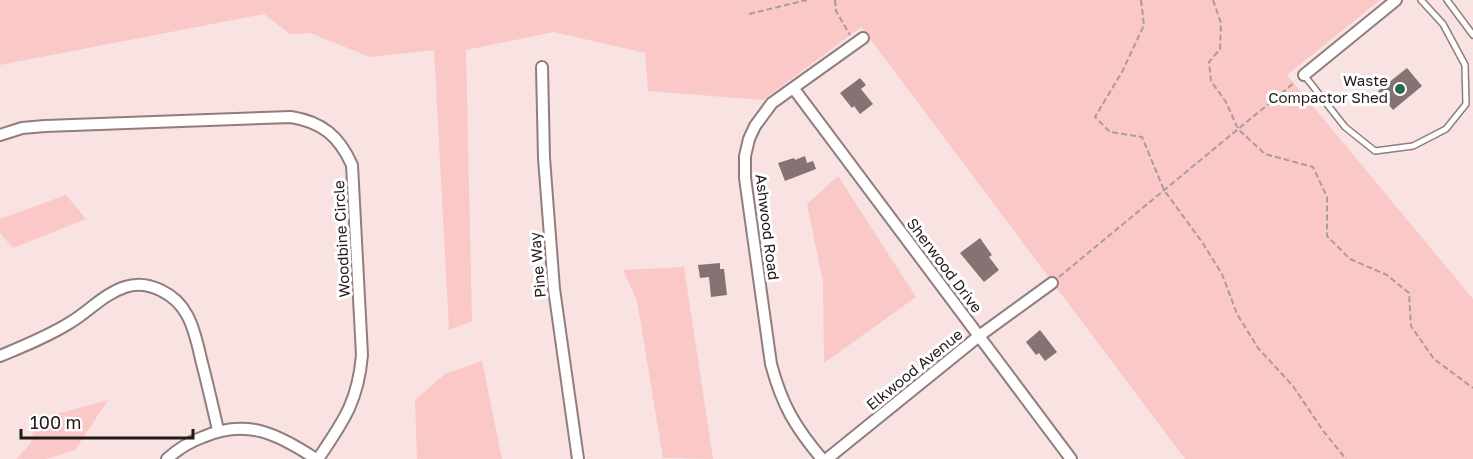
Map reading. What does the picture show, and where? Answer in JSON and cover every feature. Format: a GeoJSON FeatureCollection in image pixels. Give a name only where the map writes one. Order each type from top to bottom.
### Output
{"type":"FeatureCollection","features":[{"type":"Feature","properties":{"kind":"street"},"geometry":{"type":"LineString","coordinates":[[1304,75],[1396,0]]}},
{"type":"Feature","properties":{"kind":"street","name":"Ashwood Road"},"geometry":{"type":"LineString","coordinates":[[822,459],[796,426],[779,394],[771,364],[745,178],[746,156],[749,139],[755,126],[772,103],[859,41]]}},
{"type":"Feature","properties":{"kind":"street","name":"Pine Way"},"geometry":{"type":"LineString","coordinates":[[543,67],[544,158],[554,289],[578,459]]}},
{"type":"Feature","properties":{"kind":"street","name":"Sherwood Drive"},"geometry":{"type":"LineString","coordinates":[[794,89],[1071,459]]}},
{"type":"Feature","properties":{"kind":"street","name":"Woodbine Circle"},"geometry":{"type":"LineString","coordinates":[[0,135],[22,128],[45,126],[291,117],[322,126],[344,148],[352,165],[362,355],[360,379],[351,407],[334,437],[317,459],[284,439],[266,432],[233,428],[218,430],[185,445],[167,459]]}},
{"type":"Feature","properties":{"kind":"street","name":"Elkwood Avenue"},"geometry":{"type":"LineString","coordinates":[[827,459],[979,336],[1052,283]]}},
{"type":"Feature","properties":{"kind":"street"},"geometry":{"type":"LineString","coordinates":[[0,356],[70,323],[125,286],[150,286],[171,296],[187,313],[198,344],[218,430]]}},
{"type":"Feature","properties":{"kind":"lane"},"geometry":{"type":"LineString","coordinates":[[1304,75],[1345,127],[1375,151],[1413,146],[1446,129],[1466,104],[1465,65],[1443,24],[1421,0]]}},
{"type":"Feature","properties":{"kind":"lane"},"geometry":{"type":"LineString","coordinates":[[1447,0],[1473,35]]}},
{"type":"Feature","properties":{"kind":"path"},"geometry":{"type":"LineString","coordinates":[[748,14],[807,0]]}},
{"type":"Feature","properties":{"kind":"path"},"geometry":{"type":"LineString","coordinates":[[835,0],[836,11],[859,41]]}},
{"type":"Feature","properties":{"kind":"path"},"geometry":{"type":"LineString","coordinates":[[1141,0],[1144,25],[1122,72],[1095,117],[1110,132],[1142,137],[1164,190],[1222,274],[1237,314],[1258,348],[1293,386],[1323,432],[1346,459]]}},
{"type":"Feature","properties":{"kind":"path"},"geometry":{"type":"LineString","coordinates":[[1213,0],[1221,23],[1221,32],[1220,49],[1209,62],[1210,81],[1226,102],[1238,129],[1265,154],[1313,166],[1327,197],[1327,236],[1350,259],[1387,275],[1409,293],[1411,326],[1434,359],[1473,388]]}},
{"type":"Feature","properties":{"kind":"path"},"geometry":{"type":"LineString","coordinates":[[1052,283],[1304,75]]}},
{"type":"Feature","properties":{"kind":"shaded area"},"geometry":{"type":"Polygon","coordinates":[[[0,0],[1380,0],[1287,75],[1473,299],[1473,459],[1185,459],[861,27],[763,100],[648,91],[645,53],[554,32],[466,50],[472,321],[449,330],[434,50],[370,57],[310,33],[290,34],[264,14],[0,65],[0,0]]]}},
{"type":"Feature","properties":{"kind":"shaded area"},"geometry":{"type":"Polygon","coordinates":[[[838,176],[916,297],[824,363],[823,282],[807,204],[838,176]]]}},
{"type":"Feature","properties":{"kind":"shaded area"},"geometry":{"type":"Polygon","coordinates":[[[66,195],[86,219],[13,248],[0,233],[0,219],[66,195]]]}},
{"type":"Feature","properties":{"kind":"shaded area"},"geometry":{"type":"Polygon","coordinates":[[[684,267],[713,459],[663,458],[637,301],[623,270],[684,267]]]}},
{"type":"Feature","properties":{"kind":"shaded area"},"geometry":{"type":"Polygon","coordinates":[[[482,361],[502,459],[417,459],[415,400],[445,374],[482,361]]]}},
{"type":"Feature","properties":{"kind":"shaded area"},"geometry":{"type":"Polygon","coordinates":[[[108,400],[75,450],[46,459],[16,459],[31,443],[35,420],[108,400]]]}},
{"type":"Feature","properties":{"kind":"building","name":"Waste Compactor Shed"},"geometry":{"type":"Polygon","coordinates":[[[1407,68],[1422,86],[1393,110],[1378,91],[1407,68]]]}},
{"type":"Feature","properties":{"kind":"building"},"geometry":{"type":"Polygon","coordinates":[[[860,78],[866,85],[861,89],[873,104],[860,114],[840,93],[860,78]]]}},
{"type":"Feature","properties":{"kind":"building"},"geometry":{"type":"Polygon","coordinates":[[[805,156],[807,163],[813,161],[816,169],[785,181],[778,163],[805,156]]]}},
{"type":"Feature","properties":{"kind":"building"},"geometry":{"type":"Polygon","coordinates":[[[980,238],[992,255],[989,257],[999,270],[984,282],[960,253],[980,238]]]}},
{"type":"Feature","properties":{"kind":"building"},"geometry":{"type":"Polygon","coordinates":[[[720,263],[720,269],[724,269],[727,295],[711,297],[709,277],[700,278],[698,265],[720,263]]]}},
{"type":"Feature","properties":{"kind":"building"},"geometry":{"type":"Polygon","coordinates":[[[1040,330],[1057,352],[1045,361],[1039,353],[1036,355],[1026,342],[1040,330]]]}},
{"type":"Feature","properties":{"kind":"place","name":"Waste Compactor Shed"},"geometry":{"type":"Point","coordinates":[1400,89]}}]}
